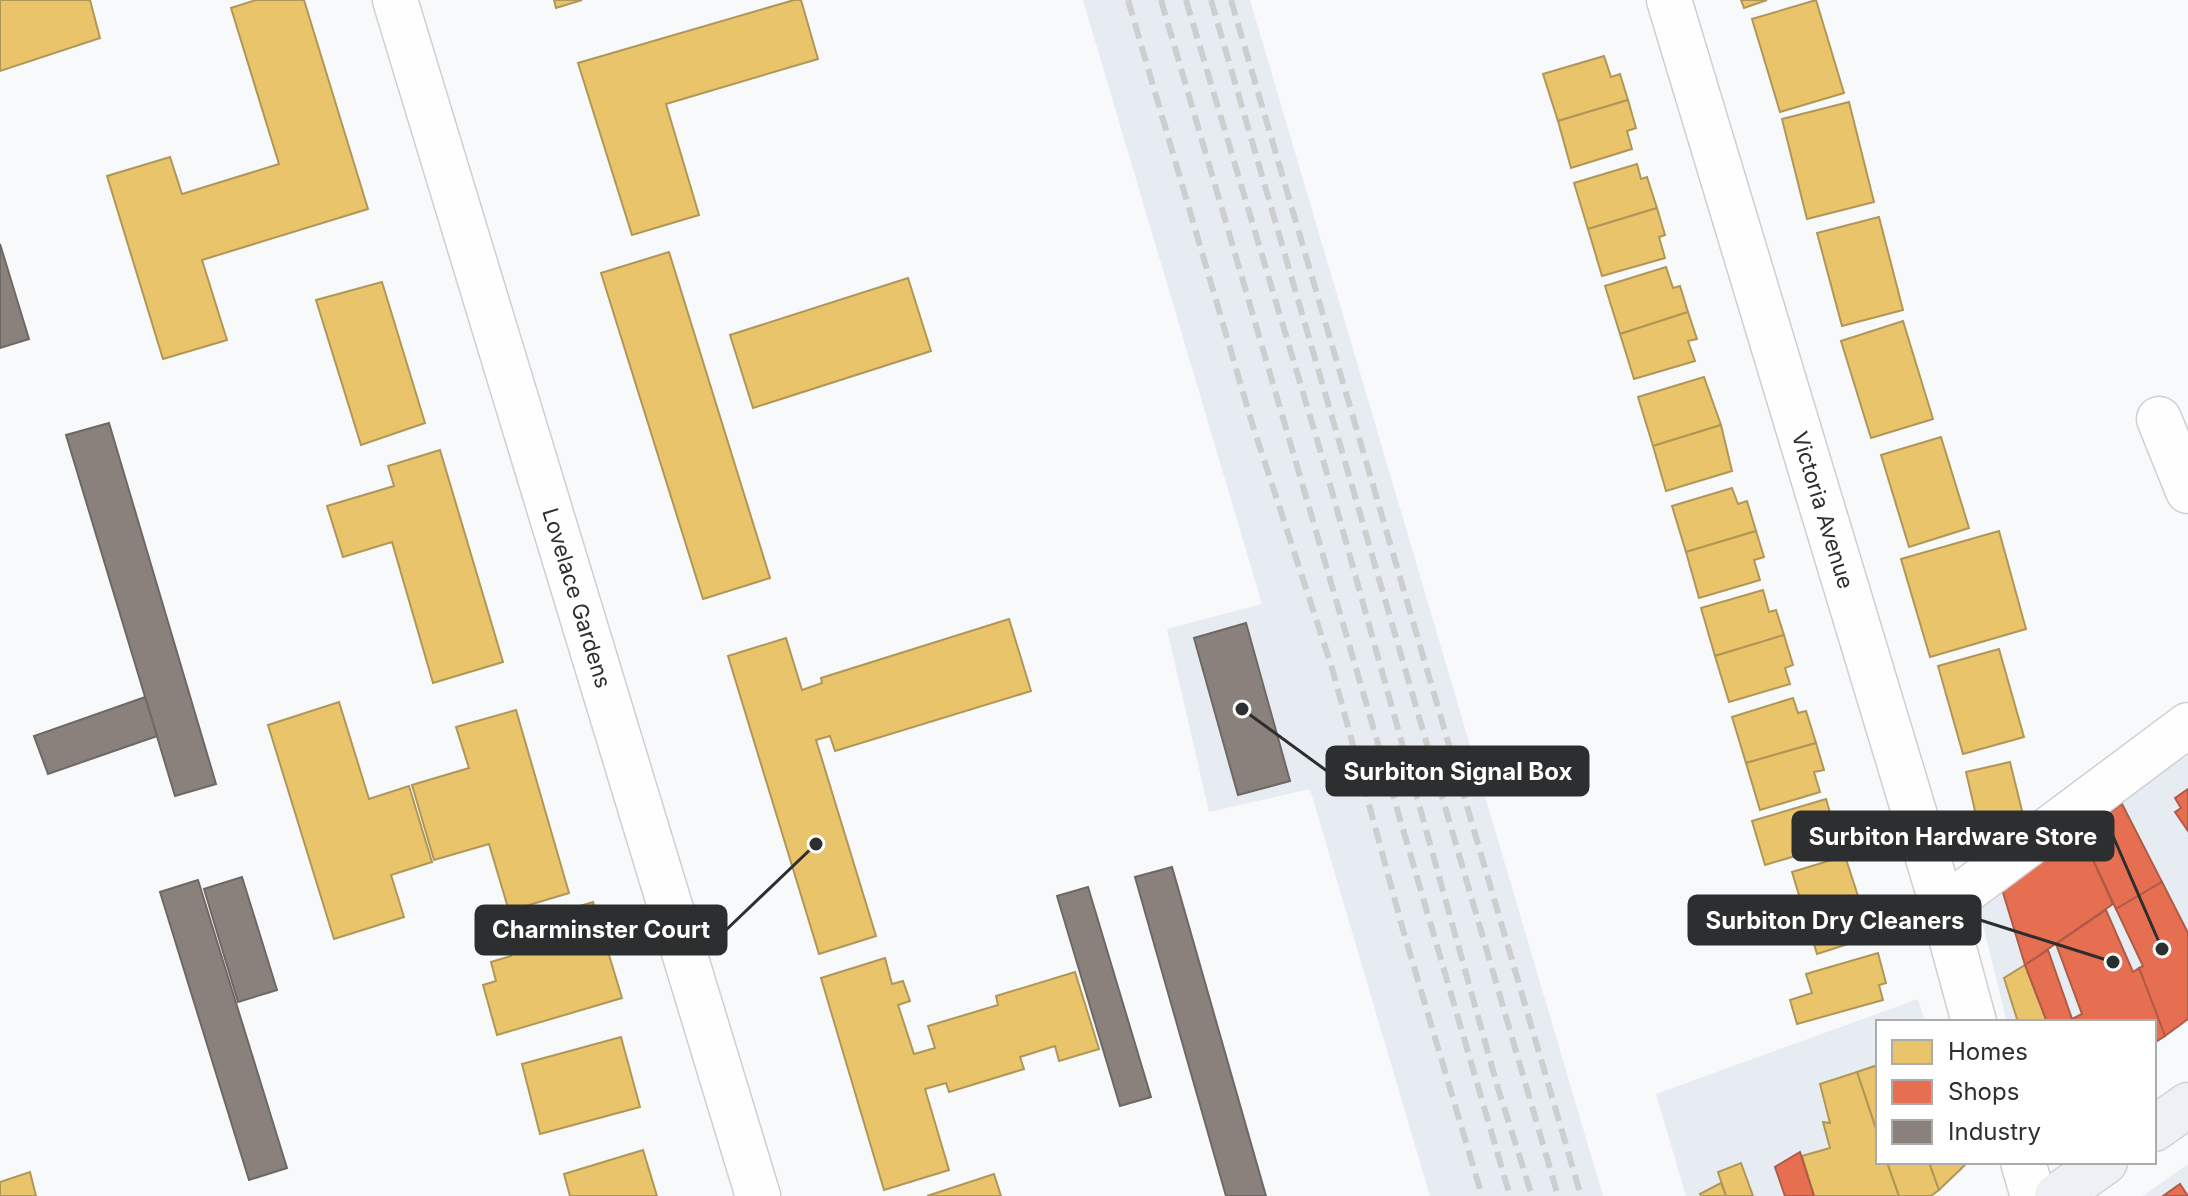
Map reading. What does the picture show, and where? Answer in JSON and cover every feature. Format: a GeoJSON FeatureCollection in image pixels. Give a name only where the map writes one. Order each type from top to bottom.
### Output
{"type":"FeatureCollection","features":[{"type":"Feature","properties":{"kind":"main road"},"geometry":{"type":"LineString","coordinates":[[2156,1128],[2188,1105]]}},
{"type":"Feature","properties":{"kind":"main road"},"geometry":{"type":"LineString","coordinates":[[2057,1196],[2102,1164]]}},
{"type":"Feature","properties":{"kind":"street","name":"Lovelace Gardens"},"geometry":{"type":"LineString","coordinates":[[395,0],[758,1196]]}},
{"type":"Feature","properties":{"kind":"street","name":"Victoria Avenue"},"geometry":{"type":"LineString","coordinates":[[1669,0],[1943,908],[1973,1020]]}},
{"type":"Feature","properties":{"kind":"street"},"geometry":{"type":"LineString","coordinates":[[2159,419],[2188,491]]}},
{"type":"Feature","properties":{"kind":"street"},"geometry":{"type":"LineString","coordinates":[[1943,908],[2188,725]]}},
{"type":"Feature","properties":{"kind":"street"},"geometry":{"type":"LineString","coordinates":[[2024,1164],[2033,1196]]}},
{"type":"Feature","properties":{"kind":"shaded area"},"geometry":{"type":"Polygon","coordinates":[[[1083,0],[1250,0],[1603,1196],[1430,1196],[1310,789],[1209,812],[1167,629],[1262,604],[1083,0]]]}},
{"type":"Feature","properties":{"kind":"shaded area"},"geometry":{"type":"Polygon","coordinates":[[[2188,755],[2188,1019],[2156,1042],[2156,1020],[2007,1020],[1977,901],[2188,755]]]}},
{"type":"Feature","properties":{"kind":"shaded area"},"geometry":{"type":"Polygon","coordinates":[[[1918,999],[1924,1020],[1876,1020],[1876,1164],[1967,1164],[1931,1196],[1686,1196],[1656,1094],[1918,999]]]}},
{"type":"Feature","properties":{"kind":"shaded area"},"geometry":{"type":"Polygon","coordinates":[[[2188,1164],[2188,1196],[2143,1196],[2188,1164]]]}},
{"type":"Feature","properties":{"kind":"building: Homes"},"geometry":{"type":"Polygon","coordinates":[[[0,0],[90,0],[100,38],[0,71],[0,0]]]}},
{"type":"Feature","properties":{"kind":"building: Homes"},"geometry":{"type":"Polygon","coordinates":[[[256,0],[304,0],[368,209],[202,260],[227,340],[163,359],[107,176],[170,157],[182,194],[279,164],[231,8],[256,0]]]}},
{"type":"Feature","properties":{"kind":"building: Homes"},"geometry":{"type":"Polygon","coordinates":[[[554,0],[582,0],[556,8],[554,0]]]}},
{"type":"Feature","properties":{"kind":"building: Homes"},"geometry":{"type":"Polygon","coordinates":[[[801,0],[818,59],[666,104],[699,215],[632,235],[578,63],[801,0]]]}},
{"type":"Feature","properties":{"kind":"building: Homes"},"geometry":{"type":"Polygon","coordinates":[[[1741,0],[1767,0],[1744,8],[1741,0]]]}},
{"type":"Feature","properties":{"kind":"building: Homes"},"geometry":{"type":"Polygon","coordinates":[[[1816,0],[1844,93],[1780,112],[1752,19],[1816,0]]]}},
{"type":"Feature","properties":{"kind":"building: Homes"},"geometry":{"type":"Polygon","coordinates":[[[1604,56],[1611,77],[1620,74],[1628,100],[1558,121],[1543,74],[1604,56]]]}},
{"type":"Feature","properties":{"kind":"building: Homes"},"geometry":{"type":"Polygon","coordinates":[[[1628,100],[1636,128],[1627,131],[1632,149],[1571,168],[1558,121],[1628,100]]]}},
{"type":"Feature","properties":{"kind":"building: Homes"},"geometry":{"type":"Polygon","coordinates":[[[1849,102],[1874,202],[1807,219],[1782,119],[1849,102]]]}},
{"type":"Feature","properties":{"kind":"building: Homes"},"geometry":{"type":"Polygon","coordinates":[[[1637,164],[1641,179],[1647,177],[1657,208],[1588,229],[1574,183],[1637,164]]]}},
{"type":"Feature","properties":{"kind":"building: Homes"},"geometry":{"type":"Polygon","coordinates":[[[1657,208],[1665,235],[1659,237],[1665,258],[1602,276],[1588,229],[1657,208]]]}},
{"type":"Feature","properties":{"kind":"building: Homes"},"geometry":{"type":"Polygon","coordinates":[[[1879,217],[1903,310],[1842,326],[1817,233],[1879,217]]]}},
{"type":"Feature","properties":{"kind":"building: Homes"},"geometry":{"type":"Polygon","coordinates":[[[669,252],[770,578],[703,599],[601,273],[669,252]]]}},
{"type":"Feature","properties":{"kind":"building: Homes"},"geometry":{"type":"Polygon","coordinates":[[[1666,267],[1673,288],[1680,286],[1688,312],[1620,334],[1605,286],[1666,267]]]}},
{"type":"Feature","properties":{"kind":"building: Homes"},"geometry":{"type":"Polygon","coordinates":[[[908,278],[931,351],[753,408],[730,335],[908,278]]]}},
{"type":"Feature","properties":{"kind":"building: Homes"},"geometry":{"type":"Polygon","coordinates":[[[382,282],[425,423],[361,445],[316,300],[382,282]]]}},
{"type":"Feature","properties":{"kind":"building: Homes"},"geometry":{"type":"Polygon","coordinates":[[[1688,312],[1697,339],[1688,341],[1695,361],[1634,379],[1620,334],[1688,312]]]}},
{"type":"Feature","properties":{"kind":"building: Homes"},"geometry":{"type":"Polygon","coordinates":[[[1903,321],[1933,419],[1871,438],[1841,341],[1903,321]]]}},
{"type":"Feature","properties":{"kind":"building: Homes"},"geometry":{"type":"Polygon","coordinates":[[[1704,377],[1721,425],[1653,446],[1638,397],[1704,377]]]}},
{"type":"Feature","properties":{"kind":"building: Homes"},"geometry":{"type":"Polygon","coordinates":[[[1721,425],[1732,471],[1666,491],[1653,446],[1721,425]]]}},
{"type":"Feature","properties":{"kind":"building: Homes"},"geometry":{"type":"Polygon","coordinates":[[[1941,437],[1969,528],[1909,547],[1881,455],[1941,437]]]}},
{"type":"Feature","properties":{"kind":"building: Homes"},"geometry":{"type":"Polygon","coordinates":[[[440,450],[503,662],[433,683],[392,542],[343,557],[327,506],[394,486],[388,466],[440,450]]]}},
{"type":"Feature","properties":{"kind":"building: Homes"},"geometry":{"type":"Polygon","coordinates":[[[1732,488],[1738,504],[1747,501],[1756,531],[1686,552],[1672,506],[1732,488]]]}},
{"type":"Feature","properties":{"kind":"building: Homes"},"geometry":{"type":"Polygon","coordinates":[[[1756,531],[1764,557],[1754,560],[1760,580],[1699,598],[1686,552],[1756,531]]]}},
{"type":"Feature","properties":{"kind":"building: Homes"},"geometry":{"type":"Polygon","coordinates":[[[1999,531],[2026,629],[1930,657],[1901,559],[1999,531]]]}},
{"type":"Feature","properties":{"kind":"building: Homes"},"geometry":{"type":"Polygon","coordinates":[[[1763,590],[1769,612],[1776,610],[1784,635],[1715,656],[1701,608],[1763,590]]]}},
{"type":"Feature","properties":{"kind":"building: Homes"},"geometry":{"type":"Polygon","coordinates":[[[1009,619],[1031,691],[835,751],[830,736],[816,740],[876,936],[819,954],[728,656],[786,638],[802,690],[822,683],[821,678],[1009,619]]]}},
{"type":"Feature","properties":{"kind":"building: Homes"},"geometry":{"type":"Polygon","coordinates":[[[1784,635],[1793,665],[1785,668],[1790,684],[1729,702],[1715,656],[1784,635]]]}},
{"type":"Feature","properties":{"kind":"building: Homes"},"geometry":{"type":"Polygon","coordinates":[[[1999,649],[2024,737],[1963,754],[1938,666],[1999,649]]]}},
{"type":"Feature","properties":{"kind":"building: Homes"},"geometry":{"type":"Polygon","coordinates":[[[1793,698],[1798,713],[1806,711],[1816,743],[1746,763],[1732,717],[1793,698]]]}},
{"type":"Feature","properties":{"kind":"building: Homes"},"geometry":{"type":"Polygon","coordinates":[[[339,702],[369,799],[409,786],[432,862],[391,875],[404,917],[334,939],[268,725],[339,702]]]}},
{"type":"Feature","properties":{"kind":"building: Homes"},"geometry":{"type":"Polygon","coordinates":[[[516,710],[569,893],[509,911],[489,844],[434,860],[412,785],[469,768],[456,727],[516,710]]]}},
{"type":"Feature","properties":{"kind":"building: Homes"},"geometry":{"type":"Polygon","coordinates":[[[1816,743],[1824,770],[1814,772],[1820,792],[1760,810],[1746,763],[1816,743]]]}},
{"type":"Feature","properties":{"kind":"building: Homes"},"geometry":{"type":"Polygon","coordinates":[[[2010,762],[2027,831],[1982,841],[1966,772],[2010,762]]]}},
{"type":"Feature","properties":{"kind":"building: Homes"},"geometry":{"type":"Polygon","coordinates":[[[1826,799],[1839,843],[1765,865],[1752,821],[1826,799]]]}},
{"type":"Feature","properties":{"kind":"building: Homes"},"geometry":{"type":"Polygon","coordinates":[[[1845,856],[1859,899],[1805,915],[1792,872],[1845,856]]]}},
{"type":"Feature","properties":{"kind":"building: Homes"},"geometry":{"type":"Polygon","coordinates":[[[1859,899],[1870,937],[1817,954],[1805,915],[1859,899]]]}},
{"type":"Feature","properties":{"kind":"building: Homes"},"geometry":{"type":"Polygon","coordinates":[[[593,902],[622,998],[497,1035],[483,985],[496,981],[491,962],[511,956],[503,929],[593,902]]]}},
{"type":"Feature","properties":{"kind":"building: Homes"},"geometry":{"type":"Polygon","coordinates":[[[1878,953],[1886,983],[1879,985],[1883,1000],[1797,1024],[1790,1000],[1812,993],[1806,974],[1878,953]]]}},
{"type":"Feature","properties":{"kind":"building: Homes"},"geometry":{"type":"Polygon","coordinates":[[[885,958],[892,984],[903,981],[910,1001],[898,1005],[914,1054],[935,1048],[928,1026],[998,1005],[996,996],[1075,972],[1099,1049],[1059,1061],[1055,1046],[1020,1057],[1024,1069],[949,1092],[946,1083],[925,1089],[949,1170],[884,1190],[821,978],[885,958]]]}},
{"type":"Feature","properties":{"kind":"building: Homes"},"geometry":{"type":"Polygon","coordinates":[[[2025,965],[2046,1020],[2017,1020],[2004,978],[2025,965]]]}},
{"type":"Feature","properties":{"kind":"building: Homes"},"geometry":{"type":"Polygon","coordinates":[[[621,1037],[640,1107],[540,1134],[522,1064],[621,1037]]]}},
{"type":"Feature","properties":{"kind":"building: Homes"},"geometry":{"type":"Polygon","coordinates":[[[1876,1066],[1876,1129],[1857,1072],[1876,1066]]]}},
{"type":"Feature","properties":{"kind":"building: Homes"},"geometry":{"type":"Polygon","coordinates":[[[1857,1072],[1876,1129],[1876,1164],[1888,1164],[1899,1196],[1814,1196],[1802,1156],[1830,1148],[1823,1122],[1830,1123],[1820,1084],[1857,1072]]]}},
{"type":"Feature","properties":{"kind":"building: Homes"},"geometry":{"type":"Polygon","coordinates":[[[643,1150],[657,1196],[570,1196],[564,1174],[643,1150]]]}},
{"type":"Feature","properties":{"kind":"building: Homes"},"geometry":{"type":"Polygon","coordinates":[[[1741,1163],[1753,1196],[1726,1196],[1718,1172],[1741,1163]]]}},
{"type":"Feature","properties":{"kind":"building: Homes"},"geometry":{"type":"Polygon","coordinates":[[[1888,1164],[1930,1164],[1939,1190],[1931,1196],[1899,1196],[1888,1164]]]}},
{"type":"Feature","properties":{"kind":"building: Homes"},"geometry":{"type":"Polygon","coordinates":[[[1930,1164],[1966,1164],[1939,1190],[1930,1164]]]}},
{"type":"Feature","properties":{"kind":"building: Homes"},"geometry":{"type":"Polygon","coordinates":[[[30,1172],[36,1196],[0,1196],[0,1182],[30,1172]]]}},
{"type":"Feature","properties":{"kind":"building: Homes"},"geometry":{"type":"Polygon","coordinates":[[[994,1174],[1001,1196],[927,1196],[994,1174]]]}},
{"type":"Feature","properties":{"kind":"building: Homes"},"geometry":{"type":"Polygon","coordinates":[[[1721,1183],[1726,1196],[1701,1196],[1700,1194],[1721,1183]]]}},
{"type":"Feature","properties":{"kind":"building: Shops"},"geometry":{"type":"Polygon","coordinates":[[[2188,789],[2188,831],[2175,812],[2181,808],[2175,798],[2188,789]]]}},
{"type":"Feature","properties":{"kind":"building: Shops"},"geometry":{"type":"Polygon","coordinates":[[[2122,804],[2162,882],[2116,909],[2080,832],[2122,804]]]}},
{"type":"Feature","properties":{"kind":"building: Shops"},"geometry":{"type":"Polygon","coordinates":[[[2080,832],[2113,904],[2025,965],[2001,886],[2080,832]]]}},
{"type":"Feature","properties":{"kind":"building: Shops"},"geometry":{"type":"Polygon","coordinates":[[[2162,882],[2188,933],[2188,1019],[2165,1036],[2139,968],[2143,966],[2116,909],[2162,882]]]}},
{"type":"Feature","properties":{"kind":"building: Shops"},"geometry":{"type":"Polygon","coordinates":[[[2106,910],[2133,972],[2139,968],[2165,1036],[2156,1042],[2156,1020],[2046,1020],[2025,965],[2048,950],[2072,1019],[2082,1014],[2056,944],[2106,910]]]}},
{"type":"Feature","properties":{"kind":"building: Shops"},"geometry":{"type":"Polygon","coordinates":[[[1800,1152],[1814,1196],[1785,1196],[1775,1167],[1800,1152]]]}},
{"type":"Feature","properties":{"kind":"building: Shops"},"geometry":{"type":"Polygon","coordinates":[[[2180,1184],[2188,1196],[2163,1196],[2180,1184]]]}},
{"type":"Feature","properties":{"kind":"building: Industry"},"geometry":{"type":"Polygon","coordinates":[[[0,244],[29,339],[0,348],[0,244]]]}},
{"type":"Feature","properties":{"kind":"building: Industry"},"geometry":{"type":"Polygon","coordinates":[[[109,423],[216,784],[175,796],[66,435],[109,423]]]}},
{"type":"Feature","properties":{"kind":"building: Industry"},"geometry":{"type":"Polygon","coordinates":[[[1246,623],[1290,781],[1238,795],[1194,638],[1246,623]]]}},
{"type":"Feature","properties":{"kind":"building: Industry"},"geometry":{"type":"Polygon","coordinates":[[[145,697],[157,736],[48,774],[34,736],[145,697]]]}},
{"type":"Feature","properties":{"kind":"building: Industry"},"geometry":{"type":"Polygon","coordinates":[[[1172,867],[1266,1196],[1226,1196],[1135,877],[1172,867]]]}},
{"type":"Feature","properties":{"kind":"building: Industry"},"geometry":{"type":"Polygon","coordinates":[[[242,877],[277,990],[238,1002],[204,889],[242,877]]]}},
{"type":"Feature","properties":{"kind":"building: Industry"},"geometry":{"type":"Polygon","coordinates":[[[198,880],[287,1168],[249,1180],[160,892],[198,880]]]}},
{"type":"Feature","properties":{"kind":"building: Industry"},"geometry":{"type":"Polygon","coordinates":[[[1088,887],[1151,1097],[1120,1106],[1057,896],[1088,887]]]}},
{"type":"Feature","properties":{"kind":"railway"},"geometry":{"type":"LineString","coordinates":[[1128,0],[1252,423],[1332,668],[1403,930],[1482,1196]]}},
{"type":"Feature","properties":{"kind":"railway"},"geometry":{"type":"LineString","coordinates":[[1161,0],[1510,1196]]}},
{"type":"Feature","properties":{"kind":"railway"},"geometry":{"type":"LineString","coordinates":[[1186,0],[1324,463],[1497,1085],[1532,1196]]}},
{"type":"Feature","properties":{"kind":"railway"},"geometry":{"type":"LineString","coordinates":[[1211,0],[1558,1196]]}},
{"type":"Feature","properties":{"kind":"railway"},"geometry":{"type":"LineString","coordinates":[[1231,0],[1581,1196]]}},
{"type":"Feature","properties":{"kind":"place","name":"Surbiton Signal Box"},"geometry":{"type":"Point","coordinates":[1242,709]}},
{"type":"Feature","properties":{"kind":"place","name":"Charminster Court"},"geometry":{"type":"Point","coordinates":[816,844]}},
{"type":"Feature","properties":{"kind":"place","name":"Surbiton Hardware Store"},"geometry":{"type":"Point","coordinates":[2162,949]}},
{"type":"Feature","properties":{"kind":"place","name":"Surbiton Dry Cleaners"},"geometry":{"type":"Point","coordinates":[2113,962]}}]}
